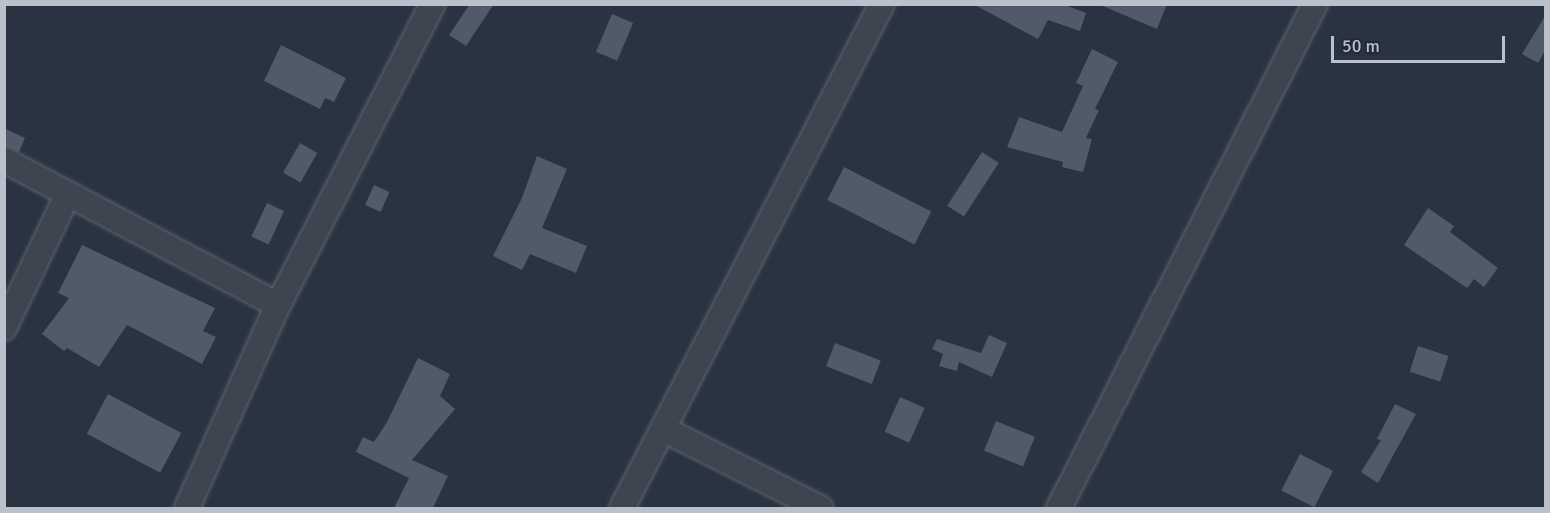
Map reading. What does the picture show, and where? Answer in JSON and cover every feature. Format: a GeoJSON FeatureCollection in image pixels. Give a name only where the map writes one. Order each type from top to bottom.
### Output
{"type":"FeatureCollection","features":[{"type":"Feature","properties":{"kind":"street"},"geometry":{"type":"LineString","coordinates":[[187,508],[278,305],[433,4]]}},
{"type":"Feature","properties":{"kind":"street"},"geometry":{"type":"LineString","coordinates":[[622,508],[665,430],[882,4]]}},
{"type":"Feature","properties":{"kind":"street"},"geometry":{"type":"LineString","coordinates":[[1059,508],[1315,4]]}},
{"type":"Feature","properties":{"kind":"street"},"geometry":{"type":"LineString","coordinates":[[4,160],[278,305]]}},
{"type":"Feature","properties":{"kind":"street"},"geometry":{"type":"LineString","coordinates":[[4,328],[68,194]]}},
{"type":"Feature","properties":{"kind":"street"},"geometry":{"type":"LineString","coordinates":[[665,430],[820,508]]}},
{"type":"Feature","properties":{"kind":"building"},"geometry":{"type":"Polygon","coordinates":[[[470,4],[494,4],[466,46],[449,35],[470,4]]]}},
{"type":"Feature","properties":{"kind":"building"},"geometry":{"type":"Polygon","coordinates":[[[973,4],[1062,4],[1086,13],[1080,31],[1048,20],[1038,39],[973,4]]]}},
{"type":"Feature","properties":{"kind":"building"},"geometry":{"type":"Polygon","coordinates":[[[1098,4],[1167,4],[1157,29],[1098,4]]]}},
{"type":"Feature","properties":{"kind":"building"},"geometry":{"type":"Polygon","coordinates":[[[612,14],[633,23],[617,61],[596,52],[612,14]]]}},
{"type":"Feature","properties":{"kind":"building"},"geometry":{"type":"Polygon","coordinates":[[[1545,16],[1545,51],[1538,63],[1522,54],[1545,16]]]}},
{"type":"Feature","properties":{"kind":"building"},"geometry":{"type":"Polygon","coordinates":[[[281,45],[346,78],[334,102],[325,98],[320,109],[264,81],[281,45]]]}},
{"type":"Feature","properties":{"kind":"building"},"geometry":{"type":"Polygon","coordinates":[[[1092,49],[1118,62],[1095,109],[1099,110],[1086,138],[1092,139],[1083,172],[1062,167],[1063,162],[1007,147],[1019,117],[1062,132],[1083,86],[1076,83],[1092,49]]]}},
{"type":"Feature","properties":{"kind":"building"},"geometry":{"type":"Polygon","coordinates":[[[4,128],[25,138],[19,152],[4,146],[4,128]]]}},
{"type":"Feature","properties":{"kind":"building"},"geometry":{"type":"Polygon","coordinates":[[[300,143],[317,153],[300,182],[283,172],[300,143]]]}},
{"type":"Feature","properties":{"kind":"building"},"geometry":{"type":"Polygon","coordinates":[[[982,152],[999,163],[964,217],[947,206],[982,152]]]}},
{"type":"Feature","properties":{"kind":"building"},"geometry":{"type":"Polygon","coordinates":[[[537,156],[567,169],[542,228],[587,246],[576,273],[530,254],[522,270],[493,256],[522,198],[537,156]]]}},
{"type":"Feature","properties":{"kind":"building"},"geometry":{"type":"Polygon","coordinates":[[[844,167],[931,211],[915,244],[827,200],[844,167]]]}},
{"type":"Feature","properties":{"kind":"building"},"geometry":{"type":"Polygon","coordinates":[[[374,185],[390,192],[381,212],[365,205],[374,185]]]}},
{"type":"Feature","properties":{"kind":"building"},"geometry":{"type":"Polygon","coordinates":[[[267,203],[284,211],[269,245],[251,237],[267,203]]]}},
{"type":"Feature","properties":{"kind":"building"},"geometry":{"type":"Polygon","coordinates":[[[1428,208],[1454,226],[1450,232],[1498,268],[1484,287],[1474,279],[1467,288],[1404,245],[1428,208]]]}},
{"type":"Feature","properties":{"kind":"building"},"geometry":{"type":"Polygon","coordinates":[[[82,245],[215,308],[203,331],[216,337],[202,364],[127,325],[99,367],[67,348],[64,351],[42,334],[69,298],[58,293],[82,245]]]}},
{"type":"Feature","properties":{"kind":"building"},"geometry":{"type":"Polygon","coordinates":[[[989,335],[1007,343],[992,377],[959,362],[957,371],[939,366],[943,354],[932,349],[937,339],[981,353],[989,335]]]}},
{"type":"Feature","properties":{"kind":"building"},"geometry":{"type":"Polygon","coordinates":[[[835,343],[881,361],[872,384],[826,366],[835,343]]]}},
{"type":"Feature","properties":{"kind":"building"},"geometry":{"type":"Polygon","coordinates":[[[1418,346],[1448,356],[1440,382],[1410,372],[1418,346]]]}},
{"type":"Feature","properties":{"kind":"building"},"geometry":{"type":"Polygon","coordinates":[[[418,358],[450,374],[440,396],[455,409],[412,460],[448,476],[433,508],[394,508],[409,478],[356,452],[363,437],[374,442],[387,422],[418,358]]]}},
{"type":"Feature","properties":{"kind":"building"},"geometry":{"type":"Polygon","coordinates":[[[108,394],[181,433],[160,473],[87,434],[108,394]]]}},
{"type":"Feature","properties":{"kind":"building"},"geometry":{"type":"Polygon","coordinates":[[[900,397],[925,408],[909,443],[885,432],[900,397]]]}},
{"type":"Feature","properties":{"kind":"building"},"geometry":{"type":"Polygon","coordinates":[[[1395,404],[1416,414],[1378,483],[1361,472],[1381,440],[1377,439],[1395,404]]]}},
{"type":"Feature","properties":{"kind":"building"},"geometry":{"type":"Polygon","coordinates":[[[996,421],[1035,437],[1023,466],[984,451],[996,421]]]}},
{"type":"Feature","properties":{"kind":"building"},"geometry":{"type":"Polygon","coordinates":[[[1300,454],[1333,471],[1314,507],[1281,491],[1300,454]]]}}]}
